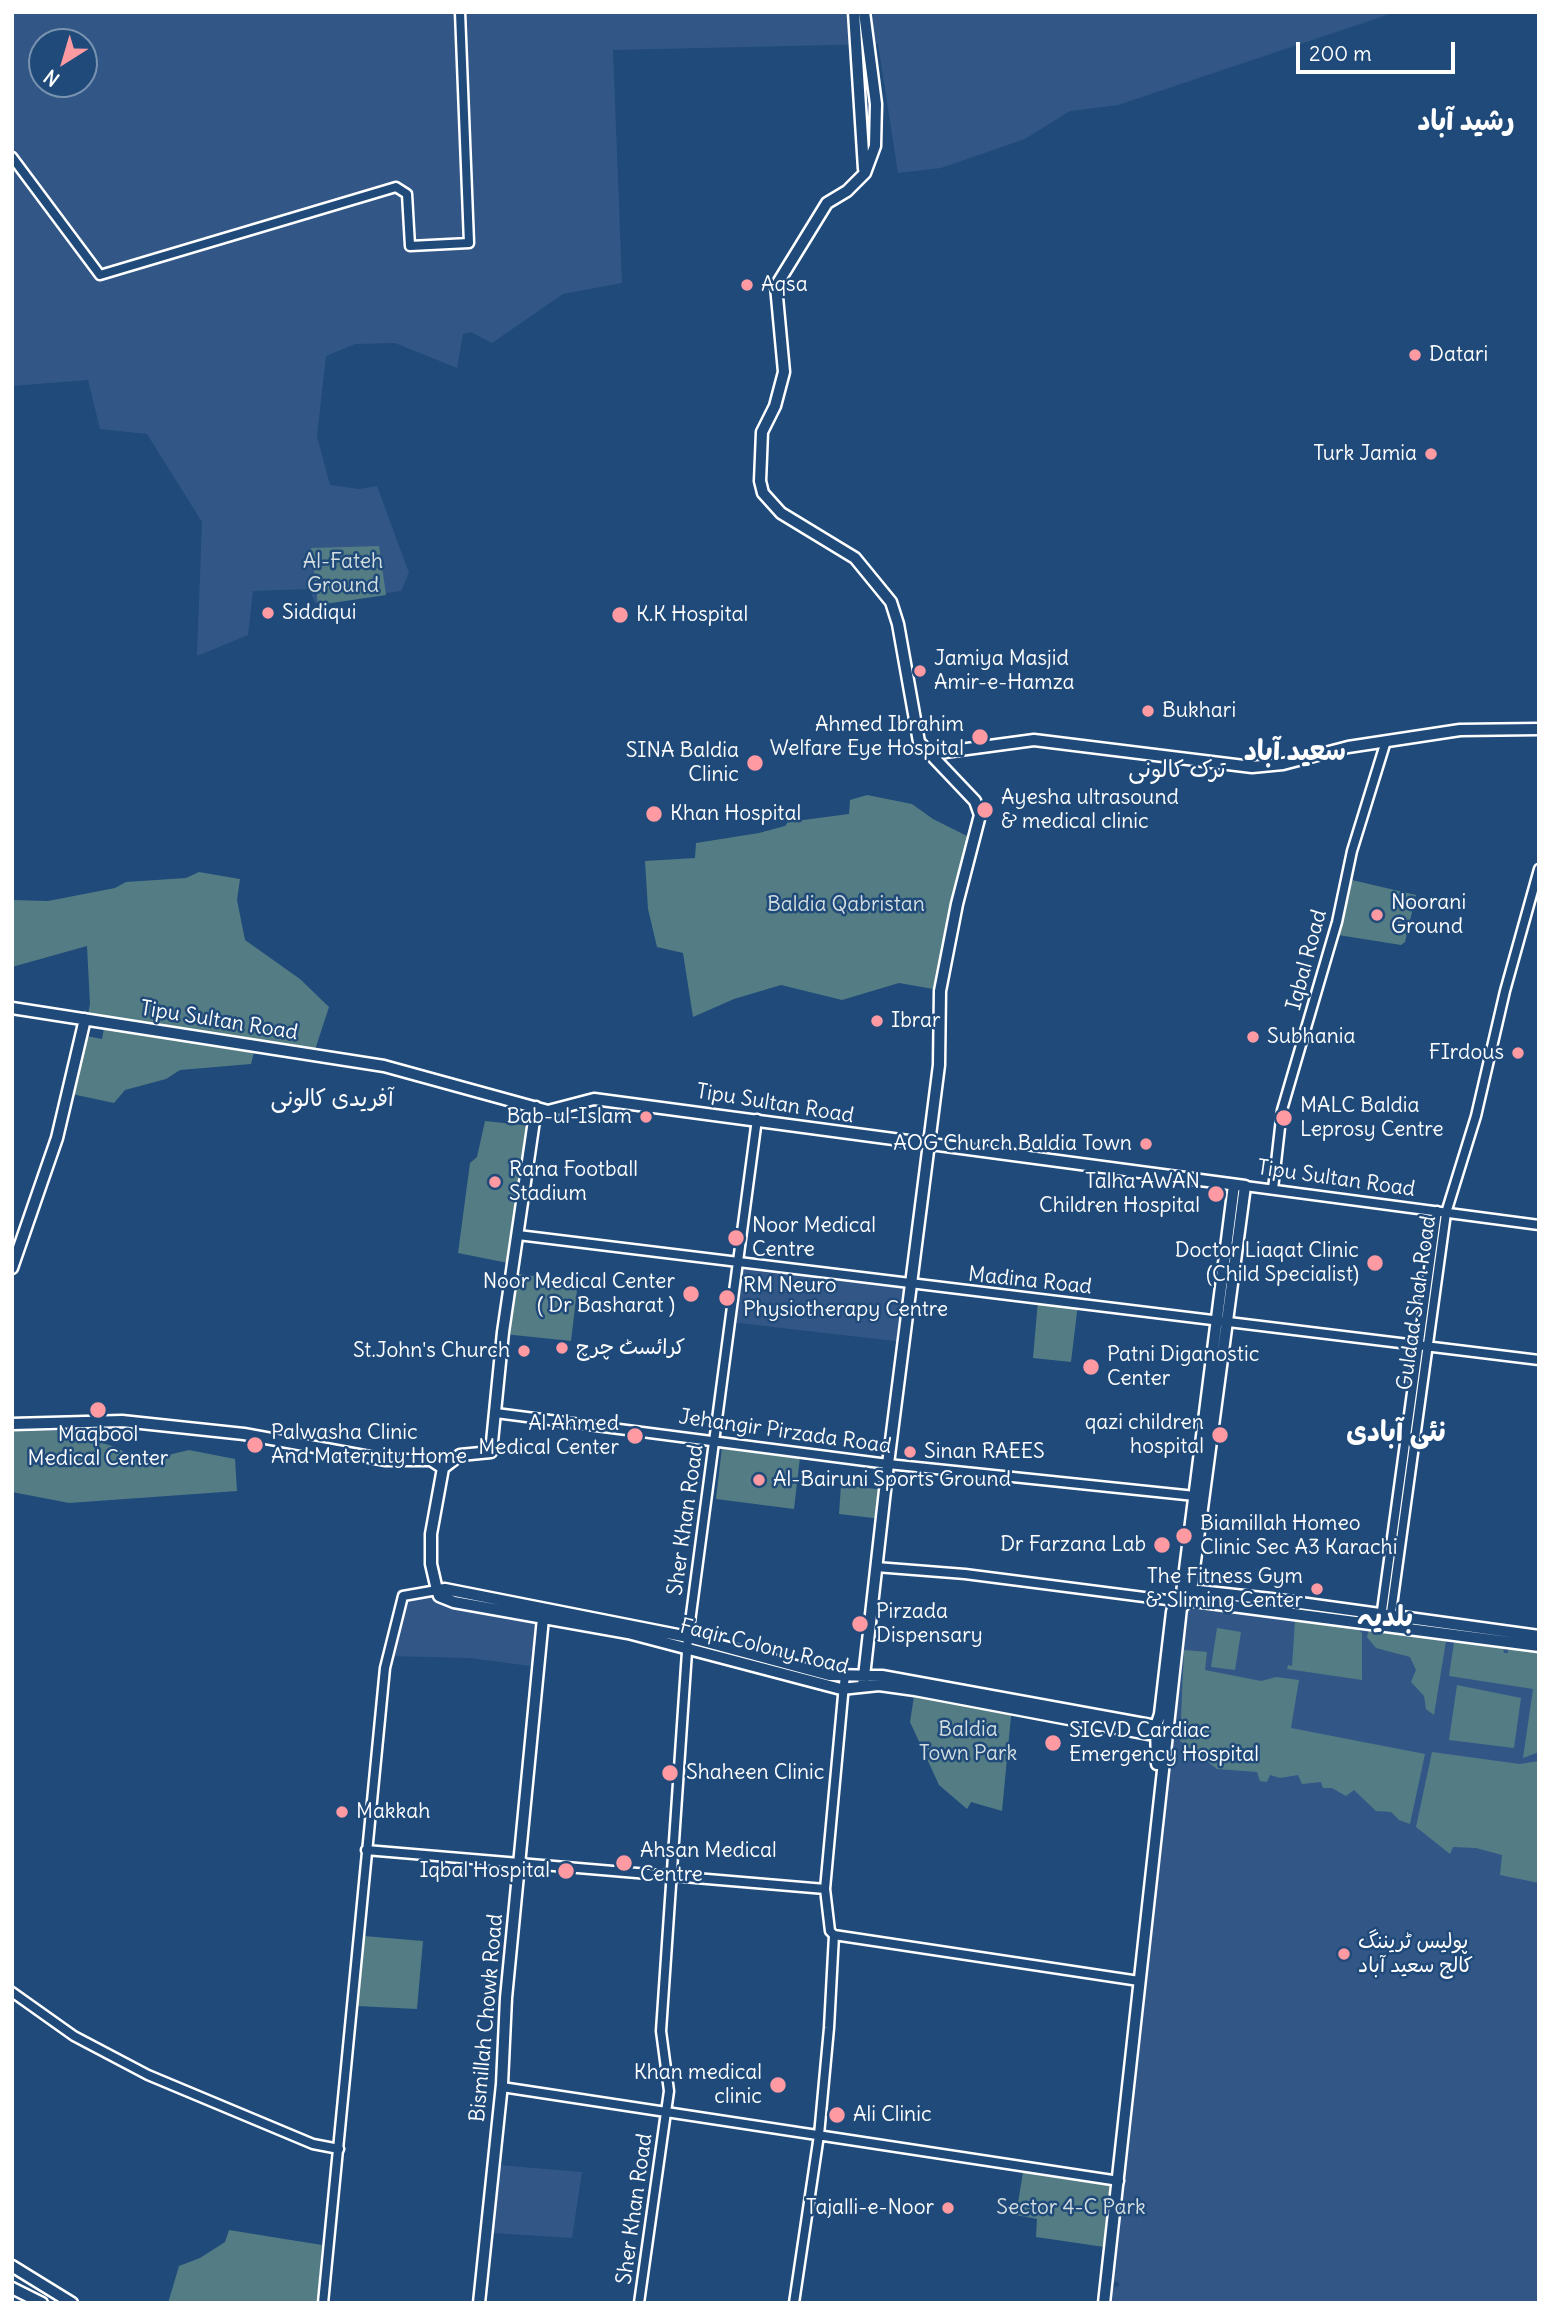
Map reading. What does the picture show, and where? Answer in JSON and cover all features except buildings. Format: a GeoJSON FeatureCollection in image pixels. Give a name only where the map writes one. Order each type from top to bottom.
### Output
{"type":"FeatureCollection","features":[{"type":"Feature","properties":{"kind":"main road"},"geometry":{"type":"LineString","coordinates":[[854,12],[864,173]]}},
{"type":"Feature","properties":{"kind":"main road"},"geometry":{"type":"LineString","coordinates":[[863,1685],[888,1464],[940,1060],[938,1021],[942,978],[980,815],[975,802],[919,742],[898,624],[891,602],[855,558],[781,513],[763,493],[758,466],[762,432],[775,406],[784,372],[776,286],[827,203],[847,191],[864,173],[875,146],[876,104],[864,12]]}},
{"type":"Feature","properties":{"kind":"main road"},"geometry":{"type":"LineString","coordinates":[[930,754],[1034,740],[1251,768],[1283,764],[1386,741],[1460,730],[1539,729]]}},
{"type":"Feature","properties":{"kind":"main road","name":"Tipu Sultan Road"},"geometry":{"type":"LineString","coordinates":[[12,1008],[384,1066],[548,1111],[594,1099],[757,1119],[781,1126],[930,1146],[1239,1185]]}},
{"type":"Feature","properties":{"kind":"main road"},"geometry":{"type":"LineString","coordinates":[[12,1268],[57,1138],[85,1019]]}},
{"type":"Feature","properties":{"kind":"main road"},"geometry":{"type":"LineString","coordinates":[[437,1590],[431,1564],[431,1534],[443,1468],[460,1455],[491,1452],[503,1332],[536,1107]]}},
{"type":"Feature","properties":{"kind":"main road"},"geometry":{"type":"LineString","coordinates":[[1104,2303],[1159,1789],[1160,1714],[1183,1595],[1239,1185]]}},
{"type":"Feature","properties":{"kind":"main road"},"geometry":{"type":"LineString","coordinates":[[1183,1595],[1222,1320]]}},
{"type":"Feature","properties":{"kind":"main road"},"geometry":{"type":"LineString","coordinates":[[12,1424],[122,1421],[244,1434],[386,1460],[431,1460],[443,1468]]}},
{"type":"Feature","properties":{"kind":"main road","name":"Faqir Colony Road"},"geometry":{"type":"LineString","coordinates":[[437,1590],[445,1589],[543,1614],[829,1675],[864,1674],[1159,1729]]}},
{"type":"Feature","properties":{"kind":"main road"},"geometry":{"type":"LineString","coordinates":[[1183,1595],[1385,1620],[1539,1646]]}},
{"type":"Feature","properties":{"kind":"main road"},"geometry":{"type":"LineString","coordinates":[[1159,1729],[1179,1614],[1188,1601],[1539,1636]]}},
{"type":"Feature","properties":{"kind":"main road","name":"Bismillah Chowk Road"},"geometry":{"type":"LineString","coordinates":[[479,2303],[502,2087],[506,1998],[543,1614]]}},
{"type":"Feature","properties":{"kind":"main road","name":"Faqir Colony Road"},"geometry":{"type":"LineString","coordinates":[[688,1643],[841,1689],[863,1685],[1159,1729]]}},
{"type":"Feature","properties":{"kind":"main road"},"geometry":{"type":"LineString","coordinates":[[12,2266],[72,2303]]}},
{"type":"Feature","properties":{"kind":"main road"},"geometry":{"type":"LineString","coordinates":[[12,2288],[43,2303]]}},
{"type":"Feature","properties":{"kind":"street"},"geometry":{"type":"LineString","coordinates":[[12,157],[100,275],[396,187],[407,194],[410,246],[469,243],[460,12]]}},
{"type":"Feature","properties":{"kind":"street","name":"Iqbal Road"},"geometry":{"type":"LineString","coordinates":[[1273,1189],[1282,1110],[1337,922],[1352,851],[1386,741]]}},
{"type":"Feature","properties":{"kind":"street","name":"Guldad Shah Road"},"geometry":{"type":"LineString","coordinates":[[1385,1620],[1418,1343],[1442,1212],[1476,1116],[1505,991],[1539,869]]}},
{"type":"Feature","properties":{"kind":"street","name":"Sher Khan Road"},"geometry":{"type":"LineString","coordinates":[[639,2303],[669,2091],[661,2031],[688,1643],[757,1119]]}},
{"type":"Feature","properties":{"kind":"street","name":"Tipu Sultan Road"},"geometry":{"type":"LineString","coordinates":[[1239,1185],[1539,1225]]}},
{"type":"Feature","properties":{"kind":"street","name":"Guldad Shah Road"},"geometry":{"type":"LineString","coordinates":[[1385,1620],[1429,1345],[1442,1212]]}},
{"type":"Feature","properties":{"kind":"street","name":"Madina Road"},"geometry":{"type":"LineString","coordinates":[[518,1235],[912,1285],[1418,1343],[1539,1360]]}},
{"type":"Feature","properties":{"kind":"street","name":"Jehangir Pirzada Road"},"geometry":{"type":"LineString","coordinates":[[496,1413],[888,1464],[1195,1496]]}},
{"type":"Feature","properties":{"kind":"street"},"geometry":{"type":"LineString","coordinates":[[876,1567],[1183,1595]]}},
{"type":"Feature","properties":{"kind":"street"},"geometry":{"type":"LineString","coordinates":[[323,2303],[385,1668],[400,1601],[407,1594],[437,1590]]}},
{"type":"Feature","properties":{"kind":"street"},"geometry":{"type":"LineString","coordinates":[[845,1674],[841,1689],[825,1889],[830,1931],[834,1935],[1139,1981]]}},
{"type":"Feature","properties":{"kind":"street"},"geometry":{"type":"LineString","coordinates":[[366,1850],[825,1889]]}},
{"type":"Feature","properties":{"kind":"street"},"geometry":{"type":"LineString","coordinates":[[794,2303],[819,2135],[834,1935]]}},
{"type":"Feature","properties":{"kind":"street"},"geometry":{"type":"LineString","coordinates":[[12,1992],[74,2036],[148,2075],[313,2144],[338,2149]]}},
{"type":"Feature","properties":{"kind":"street"},"geometry":{"type":"LineString","coordinates":[[502,2087],[1119,2181]]}},
{"type":"Feature","properties":{"kind":"shaded area"},"geometry":{"type":"Polygon","coordinates":[[[12,12],[1396,12],[1118,105],[1070,111],[1025,139],[941,168],[898,173],[878,44],[613,50],[622,283],[563,294],[492,343],[471,332],[463,334],[457,368],[395,343],[355,344],[326,356],[317,436],[330,485],[359,489],[377,486],[409,573],[401,591],[315,603],[309,589],[253,591],[248,635],[197,656],[202,522],[147,434],[100,429],[88,380],[12,386],[12,12]]]}},
{"type":"Feature","properties":{"kind":"shaded area"},"geometry":{"type":"Polygon","coordinates":[[[738,1264],[912,1285],[903,1342],[730,1322],[738,1264]]]}},
{"type":"Feature","properties":{"kind":"shaded area"},"geometry":{"type":"Polygon","coordinates":[[[403,1596],[445,1599],[543,1618],[538,1667],[470,1658],[388,1656],[403,1596]]]}},
{"type":"Feature","properties":{"kind":"shaded area","name":"پولیس ٹریننگ کالج سعید آباد"},"geometry":{"type":"Polygon","coordinates":[[[1192,1606],[1539,1653],[1539,2303],[1109,2303],[1111,2288],[1119,2286],[1119,2283],[1112,2281],[1188,1610],[1192,1606]]]}},
{"type":"Feature","properties":{"kind":"shaded area"},"geometry":{"type":"Polygon","coordinates":[[[498,2165],[582,2172],[572,2238],[493,2233],[498,2165]]]}},
{"type":"Feature","properties":{"kind":"green space","name":"Al-Fateh Ground"},"geometry":{"type":"Polygon","coordinates":[[[379,546],[386,595],[318,605],[311,548],[379,546]]]}},
{"type":"Feature","properties":{"kind":"green space","name":"Baldia Qabristan"},"geometry":{"type":"Polygon","coordinates":[[[867,795],[912,804],[933,819],[977,841],[939,990],[899,983],[842,1000],[781,985],[734,999],[693,1017],[683,953],[657,947],[648,909],[645,861],[695,858],[696,843],[759,833],[785,826],[788,822],[849,814],[850,800],[867,795]]]}},
{"type":"Feature","properties":{"kind":"green space"},"geometry":{"type":"Polygon","coordinates":[[[199,872],[240,879],[237,900],[245,940],[300,979],[329,1007],[313,1056],[255,1048],[251,1064],[180,1070],[166,1079],[125,1090],[114,1103],[67,1093],[81,1035],[102,1039],[105,1023],[87,1019],[90,1004],[87,946],[12,967],[12,900],[48,901],[115,888],[126,882],[186,878],[199,872]]]}},
{"type":"Feature","properties":{"kind":"green space","name":"Noorani Ground"},"geometry":{"type":"Polygon","coordinates":[[[1352,880],[1416,895],[1405,942],[1401,945],[1338,935],[1352,880]]]}},
{"type":"Feature","properties":{"kind":"green space","name":"Rana Football Stadium"},"geometry":{"type":"Polygon","coordinates":[[[485,1121],[532,1126],[513,1264],[458,1253],[470,1163],[477,1157],[485,1121]]]}},
{"type":"Feature","properties":{"kind":"green space"},"geometry":{"type":"Polygon","coordinates":[[[512,1273],[578,1282],[571,1341],[504,1334],[512,1273]]]}},
{"type":"Feature","properties":{"kind":"green space"},"geometry":{"type":"Polygon","coordinates":[[[1038,1300],[1078,1304],[1071,1362],[1033,1358],[1038,1300]]]}},
{"type":"Feature","properties":{"kind":"green space"},"geometry":{"type":"Polygon","coordinates":[[[14,1430],[64,1431],[112,1446],[143,1461],[189,1450],[235,1459],[237,1491],[69,1503],[12,1492],[14,1430]]]}},
{"type":"Feature","properties":{"kind":"green space"},"geometry":{"type":"Polygon","coordinates":[[[722,1447],[800,1457],[794,1509],[716,1499],[722,1447]]]}},
{"type":"Feature","properties":{"kind":"green space"},"geometry":{"type":"Polygon","coordinates":[[[841,1485],[885,1490],[882,1519],[839,1514],[841,1485]]]}},
{"type":"Feature","properties":{"kind":"green space"},"geometry":{"type":"Polygon","coordinates":[[[1295,1620],[1358,1629],[1362,1633],[1362,1680],[1287,1669],[1288,1665],[1292,1666],[1295,1620]]]}},
{"type":"Feature","properties":{"kind":"green space"},"geometry":{"type":"Polygon","coordinates":[[[1217,1628],[1241,1632],[1235,1670],[1211,1667],[1217,1628]]]}},
{"type":"Feature","properties":{"kind":"green space"},"geometry":{"type":"Polygon","coordinates":[[[1369,1630],[1446,1641],[1434,1715],[1426,1709],[1424,1696],[1411,1682],[1416,1670],[1410,1657],[1376,1648],[1367,1637],[1369,1630]]]}},
{"type":"Feature","properties":{"kind":"green space"},"geometry":{"type":"Polygon","coordinates":[[[1454,1642],[1503,1648],[1504,1653],[1508,1653],[1508,1649],[1539,1653],[1539,1752],[1523,1758],[1533,1689],[1449,1676],[1454,1642]]]}},
{"type":"Feature","properties":{"kind":"green space"},"geometry":{"type":"Polygon","coordinates":[[[1184,1650],[1207,1652],[1205,1670],[1261,1681],[1276,1677],[1299,1680],[1291,1728],[1425,1754],[1410,1824],[1399,1820],[1391,1812],[1376,1811],[1354,1790],[1346,1796],[1332,1788],[1323,1788],[1321,1782],[1302,1784],[1298,1775],[1280,1778],[1270,1775],[1267,1782],[1260,1781],[1257,1772],[1217,1769],[1180,1741],[1184,1650]]]}},
{"type":"Feature","properties":{"kind":"green space"},"geometry":{"type":"Polygon","coordinates":[[[1457,1685],[1521,1698],[1514,1748],[1449,1740],[1457,1685]]]}},
{"type":"Feature","properties":{"kind":"green space","name":"Baldia Town Park"},"geometry":{"type":"Polygon","coordinates":[[[915,1690],[1012,1706],[1002,1811],[971,1802],[967,1809],[939,1785],[910,1722],[915,1690]]]}},
{"type":"Feature","properties":{"kind":"green space"},"geometry":{"type":"Polygon","coordinates":[[[1432,1752],[1520,1764],[1539,1761],[1539,1883],[1500,1875],[1502,1855],[1476,1848],[1453,1847],[1450,1854],[1416,1827],[1432,1752]]]}},
{"type":"Feature","properties":{"kind":"green space"},"geometry":{"type":"Polygon","coordinates":[[[364,1936],[423,1941],[417,2009],[357,2006],[364,1936]]]}},
{"type":"Feature","properties":{"kind":"green space","name":"Sector 4-C Park"},"geometry":{"type":"Polygon","coordinates":[[[1024,2166],[1119,2181],[1111,2248],[1036,2237],[1037,2219],[1016,2215],[1024,2166]]]}},
{"type":"Feature","properties":{"kind":"green space"},"geometry":{"type":"Polygon","coordinates":[[[229,2230],[322,2245],[317,2303],[168,2303],[179,2266],[200,2258],[225,2242],[229,2230]]]}},
{"type":"Feature","properties":{"kind":"place","name":"Aqsa"},"geometry":{"type":"Point","coordinates":[747,285]}},
{"type":"Feature","properties":{"kind":"place","name":"Datari"},"geometry":{"type":"Point","coordinates":[1415,355]}},
{"type":"Feature","properties":{"kind":"place","name":"Turk Jamia"},"geometry":{"type":"Point","coordinates":[1431,454]}},
{"type":"Feature","properties":{"kind":"place","name":"Siddiqui"},"geometry":{"type":"Point","coordinates":[268,613]}},
{"type":"Feature","properties":{"kind":"place","name":"K.K Hospital"},"geometry":{"type":"Point","coordinates":[620,615]}},
{"type":"Feature","properties":{"kind":"place","name":"Jamiya Masjid Amir-e-Hamza"},"geometry":{"type":"Point","coordinates":[920,671]}},
{"type":"Feature","properties":{"kind":"place","name":"Bukhari"},"geometry":{"type":"Point","coordinates":[1148,711]}},
{"type":"Feature","properties":{"kind":"place","name":"Ahmed Ibrahim Welfare Eye Hospital"},"geometry":{"type":"Point","coordinates":[980,737]}},
{"type":"Feature","properties":{"kind":"place","name":"SINA Baldia Clinic"},"geometry":{"type":"Point","coordinates":[755,763]}},
{"type":"Feature","properties":{"kind":"place","name":"Ayesha ultrasound & medical clinic"},"geometry":{"type":"Point","coordinates":[985,810]}},
{"type":"Feature","properties":{"kind":"place","name":"Khan Hospital"},"geometry":{"type":"Point","coordinates":[654,814]}},
{"type":"Feature","properties":{"kind":"place","name":"Noorani Ground"},"geometry":{"type":"Point","coordinates":[1377,915]}},
{"type":"Feature","properties":{"kind":"place","name":"Ibrar"},"geometry":{"type":"Point","coordinates":[877,1021]}},
{"type":"Feature","properties":{"kind":"place","name":"Subhania"},"geometry":{"type":"Point","coordinates":[1253,1037]}},
{"type":"Feature","properties":{"kind":"place","name":"FIrdous"},"geometry":{"type":"Point","coordinates":[1518,1053]}},
{"type":"Feature","properties":{"kind":"place","name":"Bab-ul-Islam"},"geometry":{"type":"Point","coordinates":[646,1117]}},
{"type":"Feature","properties":{"kind":"place","name":"MALC Baldia Leprosy Centre"},"geometry":{"type":"Point","coordinates":[1284,1118]}},
{"type":"Feature","properties":{"kind":"place","name":"AOG Church Baldia Town"},"geometry":{"type":"Point","coordinates":[1146,1144]}},
{"type":"Feature","properties":{"kind":"place","name":"Rana Football Stadium"},"geometry":{"type":"Point","coordinates":[495,1182]}},
{"type":"Feature","properties":{"kind":"place","name":"Talha AWAN Children Hospital"},"geometry":{"type":"Point","coordinates":[1216,1194]}},
{"type":"Feature","properties":{"kind":"place","name":"Noor Medical Centre"},"geometry":{"type":"Point","coordinates":[736,1238]}},
{"type":"Feature","properties":{"kind":"place","name":"Doctor Liaqat Clinic (Child Specialist)"},"geometry":{"type":"Point","coordinates":[1375,1263]}},
{"type":"Feature","properties":{"kind":"place","name":"Noor Medical Center ( Dr Basharat )"},"geometry":{"type":"Point","coordinates":[691,1294]}},
{"type":"Feature","properties":{"kind":"place","name":"RM Neuro Physiotherapy Centre"},"geometry":{"type":"Point","coordinates":[727,1298]}},
{"type":"Feature","properties":{"kind":"place","name":"کرائسٹ چرچ"},"geometry":{"type":"Point","coordinates":[562,1348]}},
{"type":"Feature","properties":{"kind":"place","name":"St.John's Church"},"geometry":{"type":"Point","coordinates":[524,1351]}},
{"type":"Feature","properties":{"kind":"place","name":"Patni Diganostic Center"},"geometry":{"type":"Point","coordinates":[1091,1367]}},
{"type":"Feature","properties":{"kind":"place","name":"Maqbool Medical Center"},"geometry":{"type":"Point","coordinates":[98,1410]}},
{"type":"Feature","properties":{"kind":"place","name":"qazi children hospital"},"geometry":{"type":"Point","coordinates":[1220,1435]}},
{"type":"Feature","properties":{"kind":"place","name":"Al Ahmed Medical Center"},"geometry":{"type":"Point","coordinates":[635,1436]}},
{"type":"Feature","properties":{"kind":"place","name":"Palwasha Clinic And Maternity Home"},"geometry":{"type":"Point","coordinates":[255,1445]}},
{"type":"Feature","properties":{"kind":"place","name":"Sinan RAEES"},"geometry":{"type":"Point","coordinates":[910,1452]}},
{"type":"Feature","properties":{"kind":"place","name":"Al-Bairuni Sports Ground"},"geometry":{"type":"Point","coordinates":[759,1480]}},
{"type":"Feature","properties":{"kind":"place","name":"Biamillah Homeo Clinic Sec A3 Karachi"},"geometry":{"type":"Point","coordinates":[1184,1536]}},
{"type":"Feature","properties":{"kind":"place","name":"Dr Farzana Lab"},"geometry":{"type":"Point","coordinates":[1162,1545]}},
{"type":"Feature","properties":{"kind":"place","name":"The Fitness Gym & Sliming Center"},"geometry":{"type":"Point","coordinates":[1317,1589]}},
{"type":"Feature","properties":{"kind":"place","name":"Pirzada Dispensary"},"geometry":{"type":"Point","coordinates":[860,1624]}},
{"type":"Feature","properties":{"kind":"place","name":"SICVD Cardiac Emergency Hospital"},"geometry":{"type":"Point","coordinates":[1053,1743]}},
{"type":"Feature","properties":{"kind":"place","name":"Shaheen Clinic"},"geometry":{"type":"Point","coordinates":[670,1773]}},
{"type":"Feature","properties":{"kind":"place","name":"Makkah"},"geometry":{"type":"Point","coordinates":[342,1812]}},
{"type":"Feature","properties":{"kind":"place","name":"Ahsan Medical Centre"},"geometry":{"type":"Point","coordinates":[624,1863]}},
{"type":"Feature","properties":{"kind":"place","name":"Iqbal Hospital"},"geometry":{"type":"Point","coordinates":[566,1871]}},
{"type":"Feature","properties":{"kind":"place","name":"پولیس ٹریننگ کالج سعید آباد"},"geometry":{"type":"Point","coordinates":[1344,1954]}},
{"type":"Feature","properties":{"kind":"place","name":"Khan medical clinic"},"geometry":{"type":"Point","coordinates":[778,2085]}},
{"type":"Feature","properties":{"kind":"place","name":"Ali Clinic"},"geometry":{"type":"Point","coordinates":[837,2115]}},
{"type":"Feature","properties":{"kind":"place","name":"Tajalli-e-Noor"},"geometry":{"type":"Point","coordinates":[948,2208]}},
{"type":"Feature","properties":{"kind":"district","name":"رشید آباد"},"geometry":{"type":"Point","coordinates":[1466,122]}},
{"type":"Feature","properties":{"kind":"district","name":"سعید آباد"},"geometry":{"type":"Point","coordinates":[1295,752]}},
{"type":"Feature","properties":{"kind":"district","name":"ترک کالونی"},"geometry":{"type":"Point","coordinates":[1177,770]}},
{"type":"Feature","properties":{"kind":"district","name":"آفریدی کالونی"},"geometry":{"type":"Point","coordinates":[332,1099]}},
{"type":"Feature","properties":{"kind":"district","name":"نئی آبادی"},"geometry":{"type":"Point","coordinates":[1396,1433]}},
{"type":"Feature","properties":{"kind":"district","name":"بلدیہ"},"geometry":{"type":"Point","coordinates":[1385,1618]}}]}
